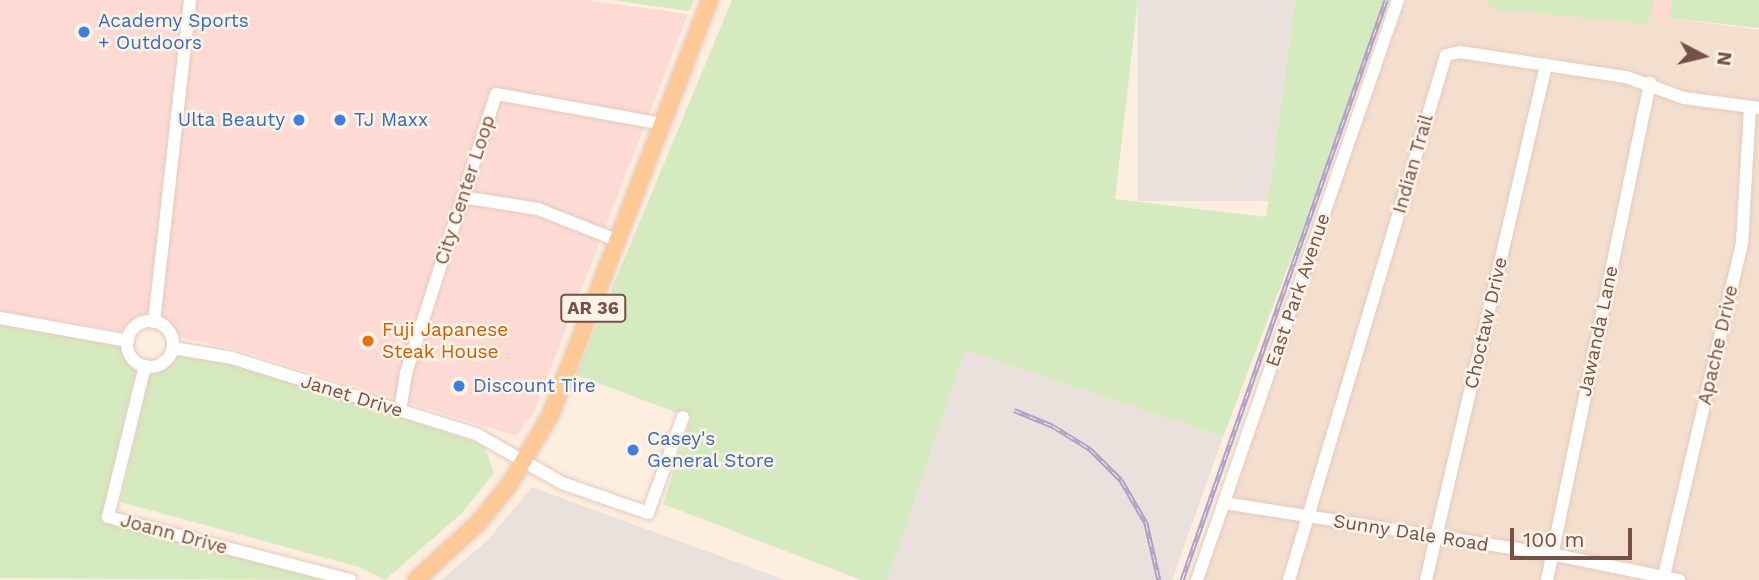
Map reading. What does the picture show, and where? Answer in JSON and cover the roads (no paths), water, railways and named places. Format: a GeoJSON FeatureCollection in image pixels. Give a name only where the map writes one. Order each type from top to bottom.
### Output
{"type":"FeatureCollection","features":[{"type":"Feature","properties":{"kind":"main road","name":"AR 36"},"geometry":{"type":"LineString","coordinates":[[416,580],[479,522],[526,462],[569,370],[710,0]]}},
{"type":"Feature","properties":{"kind":"street"},"geometry":{"type":"LineString","coordinates":[[154,322],[190,0]]}},
{"type":"Feature","properties":{"kind":"street","name":"East Park Avenue"},"geometry":{"type":"LineString","coordinates":[[1197,580],[1398,0]]}},
{"type":"Feature","properties":{"kind":"street","name":"Indian Trail"},"geometry":{"type":"LineString","coordinates":[[1289,580],[1446,55],[1460,52],[1546,65],[1650,83],[1684,98],[1755,108]]}},
{"type":"Feature","properties":{"kind":"street","name":"Choctaw Drive"},"geometry":{"type":"LineString","coordinates":[[1426,580],[1546,65]]}},
{"type":"Feature","properties":{"kind":"street","name":"Jawanda Lane"},"geometry":{"type":"LineString","coordinates":[[1547,580],[1650,83]]}},
{"type":"Feature","properties":{"kind":"street","name":"City Center Loop"},"geometry":{"type":"LineString","coordinates":[[400,411],[406,373],[496,94],[663,124]]}},
{"type":"Feature","properties":{"kind":"street","name":"Apache Drive"},"geometry":{"type":"LineString","coordinates":[[1663,578],[1742,242],[1755,108]]}},
{"type":"Feature","properties":{"kind":"street"},"geometry":{"type":"LineString","coordinates":[[462,197],[538,209],[619,241]]}},
{"type":"Feature","properties":{"kind":"street"},"geometry":{"type":"LineString","coordinates":[[0,318],[128,341]]}},
{"type":"Feature","properties":{"kind":"street"},"geometry":{"type":"LineString","coordinates":[[154,322],[170,332],[173,348],[161,364],[145,366],[130,355],[128,341],[135,327],[154,322]]}},
{"type":"Feature","properties":{"kind":"street","name":"Janet Drive"},"geometry":{"type":"LineString","coordinates":[[173,348],[232,358],[476,434],[562,483],[648,513],[683,417]]}},
{"type":"Feature","properties":{"kind":"street","name":"Joann Drive"},"geometry":{"type":"LineString","coordinates":[[145,366],[108,517],[350,580]]}},
{"type":"Feature","properties":{"kind":"street","name":"Sunny Dale Road"},"geometry":{"type":"LineString","coordinates":[[1224,503],[1551,554],[1679,580]]}},
{"type":"Feature","properties":{"kind":"railway"},"geometry":{"type":"LineString","coordinates":[[1182,580],[1386,0]]}},
{"type":"Feature","properties":{"kind":"railway"},"geometry":{"type":"LineString","coordinates":[[1014,410],[1053,426],[1090,449],[1121,480],[1146,523],[1159,580]]}},
{"type":"Feature","properties":{"kind":"place","name":"Academy Sports + Outdoors"},"geometry":{"type":"Point","coordinates":[84,32]}},
{"type":"Feature","properties":{"kind":"place","name":"Ulta Beauty"},"geometry":{"type":"Point","coordinates":[299,120]}},
{"type":"Feature","properties":{"kind":"place","name":"TJ Maxx"},"geometry":{"type":"Point","coordinates":[340,120]}},
{"type":"Feature","properties":{"kind":"place","name":"Fuji Japanese Steak House"},"geometry":{"type":"Point","coordinates":[368,341]}},
{"type":"Feature","properties":{"kind":"place","name":"Discount Tire"},"geometry":{"type":"Point","coordinates":[459,386]}},
{"type":"Feature","properties":{"kind":"place","name":"Casey's General Store"},"geometry":{"type":"Point","coordinates":[633,450]}}]}
